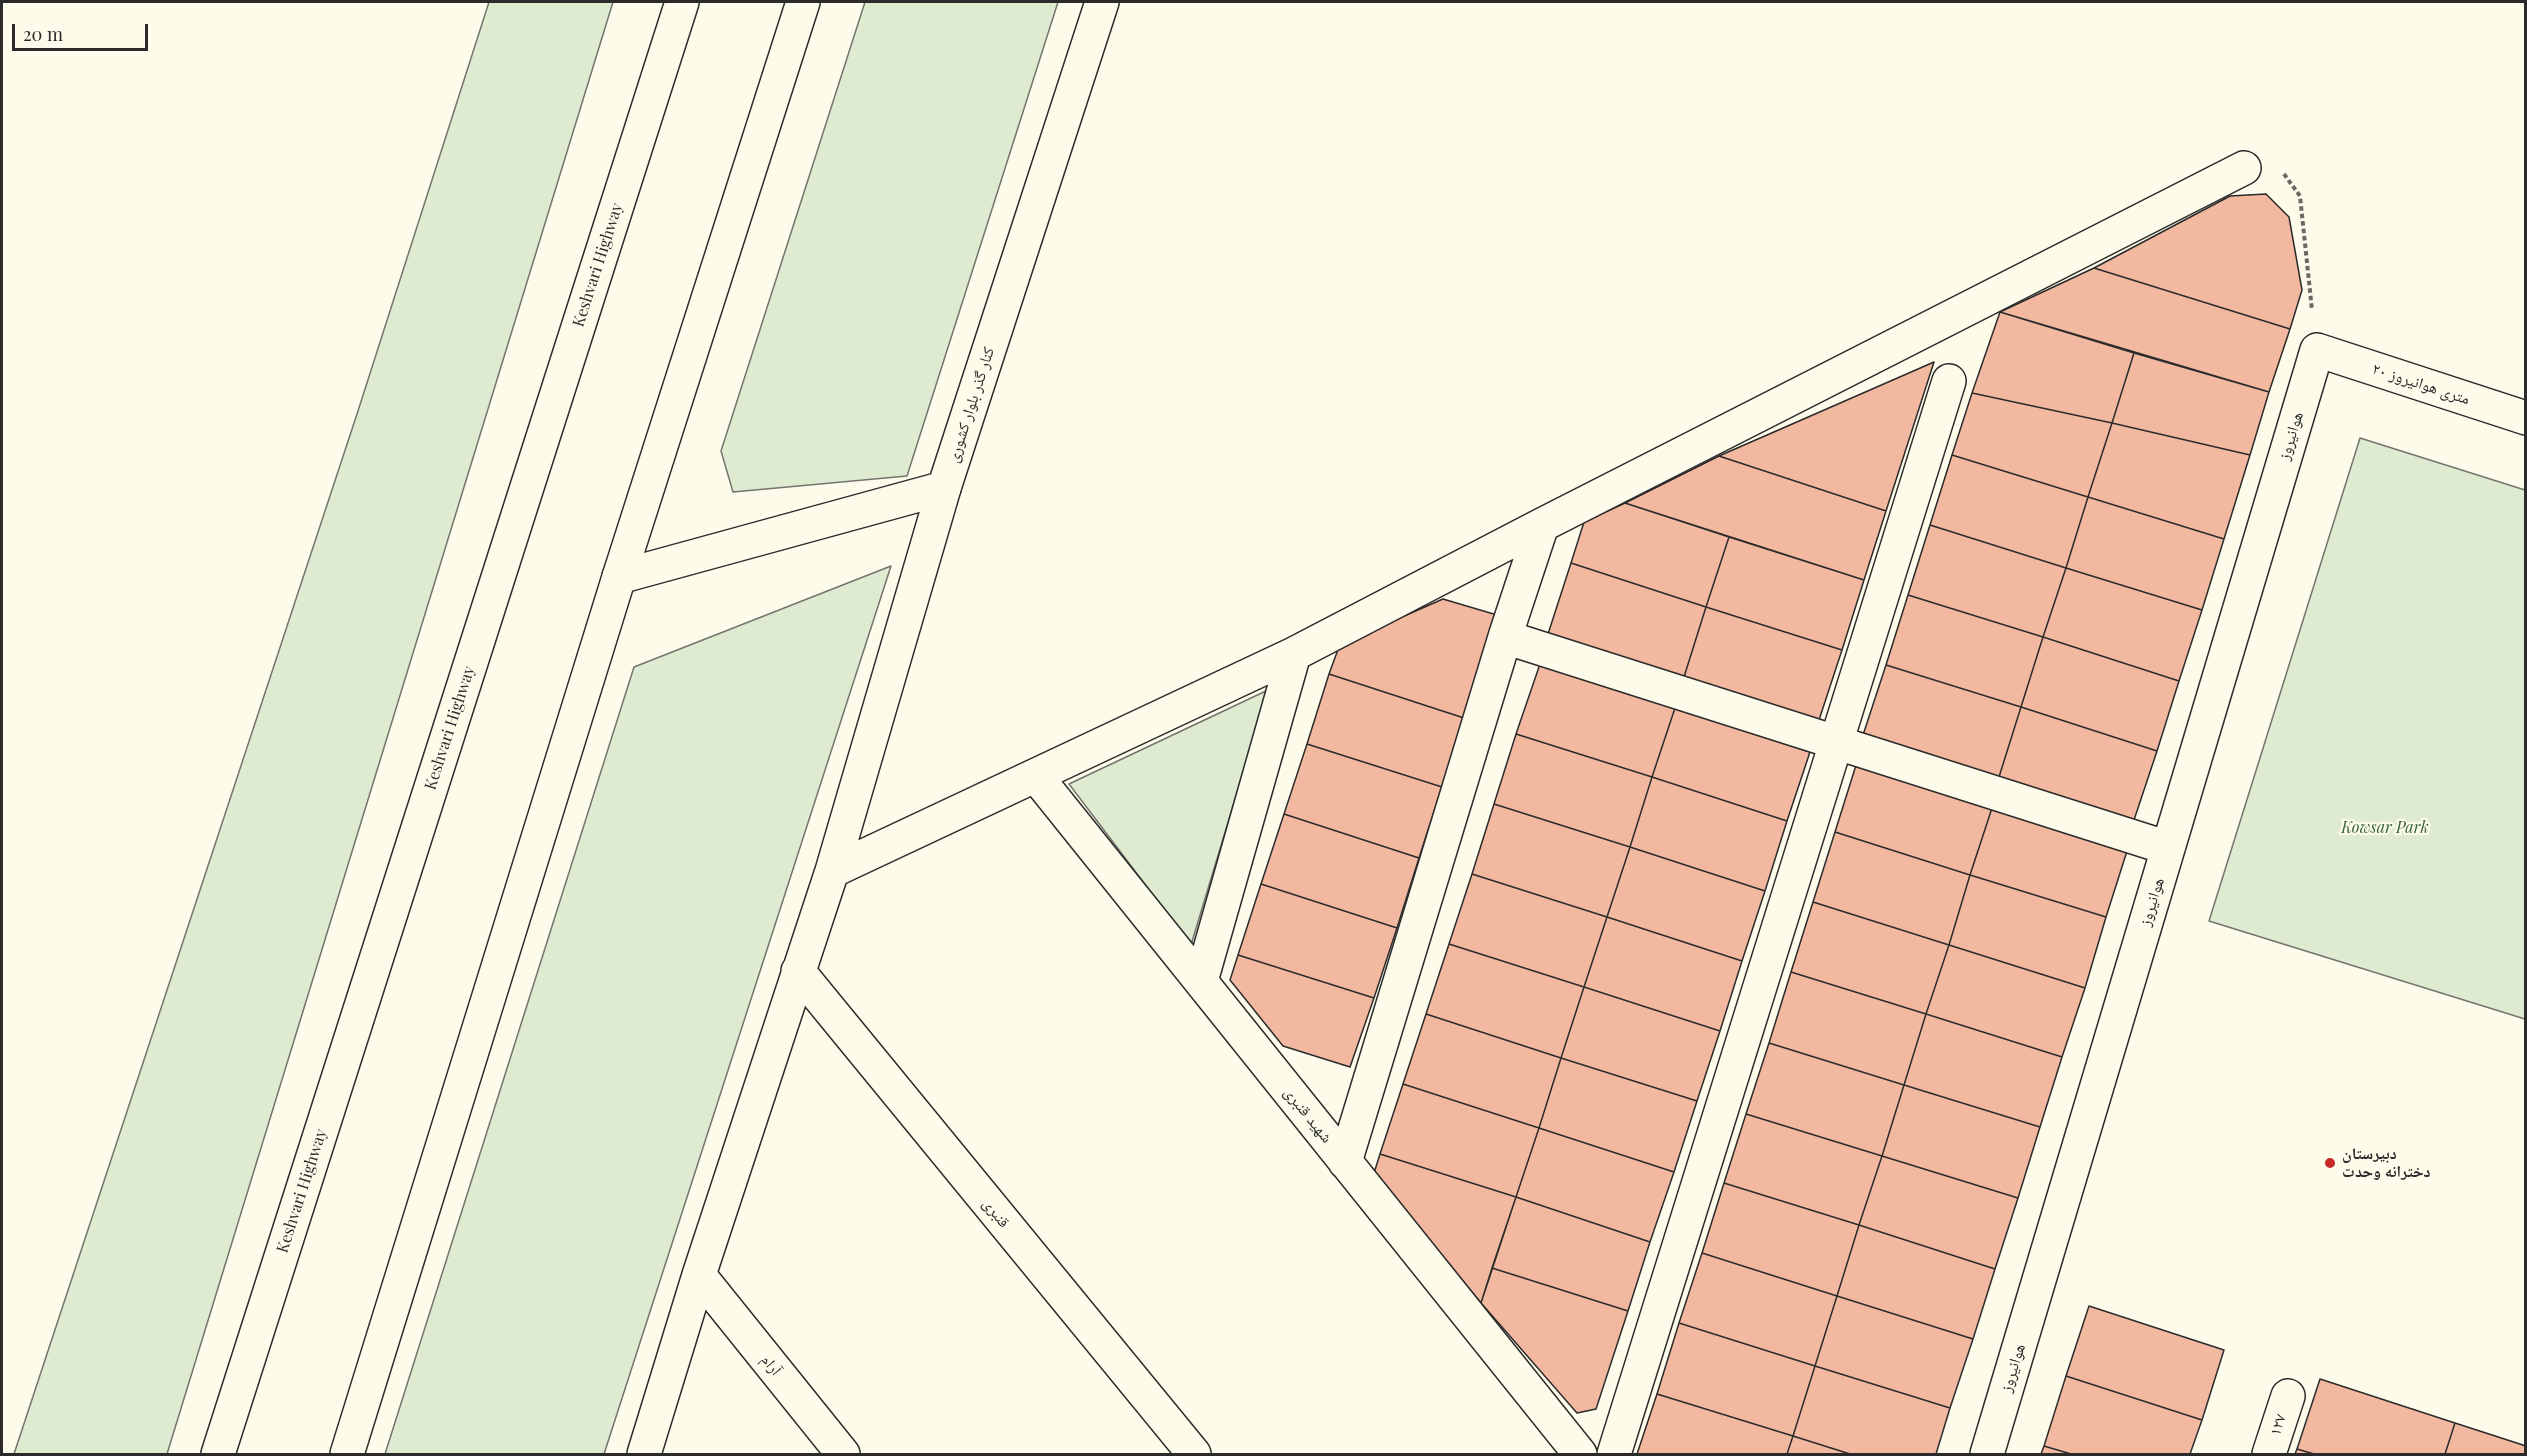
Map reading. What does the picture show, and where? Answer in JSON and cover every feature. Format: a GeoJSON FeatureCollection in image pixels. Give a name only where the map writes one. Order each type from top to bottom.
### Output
{"type":"FeatureCollection","features":[{"type":"Feature","properties":{"kind":"main road","name":"Keshvari Highway"},"geometry":{"type":"LineString","coordinates":[[219,1455],[682,2]]}},
{"type":"Feature","properties":{"kind":"main road"},"geometry":{"type":"LineString","coordinates":[[347,1455],[619,577],[803,2]]}},
{"type":"Feature","properties":{"kind":"main road","name":"کنار گذر بلوار کشوری"},"geometry":{"type":"LineString","coordinates":[[644,1455],[699,1275],[831,871],[944,488],[1102,2]]}},
{"type":"Feature","properties":{"kind":"main road"},"geometry":{"type":"LineString","coordinates":[[831,871],[1294,654],[1542,525],[2244,168]]}},
{"type":"Feature","properties":{"kind":"main road","name":"۲۰ متری هوانیروز"},"geometry":{"type":"LineString","coordinates":[[2317,350],[2526,418]]}},
{"type":"Feature","properties":{"kind":"main road","name":"هوانیروز"},"geometry":{"type":"LineString","coordinates":[[1987,1455],[2317,350]]}},
{"type":"Feature","properties":{"kind":"main road"},"geometry":{"type":"LineString","coordinates":[[1614,1455],[1949,381]]}},
{"type":"Feature","properties":{"kind":"main road"},"geometry":{"type":"LineString","coordinates":[[619,577],[944,488]]}},
{"type":"Feature","properties":{"kind":"main road"},"geometry":{"type":"LineString","coordinates":[[1345,1162],[1504,637],[1542,525]]}},
{"type":"Feature","properties":{"kind":"main road"},"geometry":{"type":"LineString","coordinates":[[1504,637],[2168,848]]}},
{"type":"Feature","properties":{"kind":"main road"},"geometry":{"type":"LineString","coordinates":[[1201,981],[1294,654]]}},
{"type":"Feature","properties":{"kind":"main road","name":"شهید قنبری"},"geometry":{"type":"LineString","coordinates":[[1036,776],[1580,1455]]}},
{"type":"Feature","properties":{"kind":"main road","name":"قنبری"},"geometry":{"type":"LineString","coordinates":[[798,971],[1194,1455]]}},
{"type":"Feature","properties":{"kind":"main road","name":"آرام"},"geometry":{"type":"LineString","coordinates":[[699,1275],[843,1455]]}},
{"type":"Feature","properties":{"kind":"main road","name":"۱۲۷"},"geometry":{"type":"LineString","coordinates":[[2269,1455],[2288,1396]]}},
{"type":"Feature","properties":{"kind":"path"},"geometry":{"type":"LineString","coordinates":[[2244,168],[2281,170],[2300,196],[2317,350]]}},
{"type":"Feature","properties":{"kind":"green space"},"geometry":{"type":"Polygon","coordinates":[[[489,2],[613,2],[167,1454],[14,1454],[357,414],[489,2]]]}},
{"type":"Feature","properties":{"kind":"green space"},"geometry":{"type":"Polygon","coordinates":[[[865,2],[1058,2],[907,476],[733,492],[721,451],[865,2]]]}},
{"type":"Feature","properties":{"kind":"green space","name":"Kowsar Park"},"geometry":{"type":"Polygon","coordinates":[[[2360,438],[2525,490],[2525,1019],[2209,921],[2360,438]]]}},
{"type":"Feature","properties":{"kind":"green space"},"geometry":{"type":"Polygon","coordinates":[[[891,566],[604,1454],[385,1454],[634,667],[891,566]]]}},
{"type":"Feature","properties":{"kind":"green space"},"geometry":{"type":"Polygon","coordinates":[[[1268,690],[1191,945],[1069,784],[1268,690]]]}},
{"type":"Feature","properties":{"kind":"building"},"geometry":{"type":"Polygon","coordinates":[[[2266,194],[2289,217],[2302,290],[2290,329],[2094,268],[2230,196],[2266,194]]]}},
{"type":"Feature","properties":{"kind":"building"},"geometry":{"type":"Polygon","coordinates":[[[2094,268],[2290,329],[2269,392],[2000,312],[2094,268]]]}},
{"type":"Feature","properties":{"kind":"building"},"geometry":{"type":"Polygon","coordinates":[[[2000,312],[2134,353],[2112,423],[1972,393],[2000,312]]]}},
{"type":"Feature","properties":{"kind":"building"},"geometry":{"type":"Polygon","coordinates":[[[2134,353],[2269,392],[2250,455],[2112,423],[2134,353]]]}},
{"type":"Feature","properties":{"kind":"building"},"geometry":{"type":"Polygon","coordinates":[[[1934,362],[1886,511],[1719,456],[1934,362]]]}},
{"type":"Feature","properties":{"kind":"building"},"geometry":{"type":"Polygon","coordinates":[[[1972,393],[2112,423],[2088,497],[1952,455],[1972,393]]]}},
{"type":"Feature","properties":{"kind":"building"},"geometry":{"type":"Polygon","coordinates":[[[2112,423],[2250,455],[2224,539],[2088,497],[2112,423]]]}},
{"type":"Feature","properties":{"kind":"building"},"geometry":{"type":"Polygon","coordinates":[[[1952,455],[2088,497],[2066,568],[1930,525],[1952,455]]]}},
{"type":"Feature","properties":{"kind":"building"},"geometry":{"type":"Polygon","coordinates":[[[1719,456],[1886,511],[1864,580],[1625,503],[1719,456]]]}},
{"type":"Feature","properties":{"kind":"building"},"geometry":{"type":"Polygon","coordinates":[[[2088,497],[2224,539],[2202,610],[2066,568],[2088,497]]]}},
{"type":"Feature","properties":{"kind":"building"},"geometry":{"type":"Polygon","coordinates":[[[1625,503],[1729,537],[1706,607],[1571,563],[1584,522],[1625,503]]]}},
{"type":"Feature","properties":{"kind":"building"},"geometry":{"type":"Polygon","coordinates":[[[1930,525],[2066,568],[2043,637],[1908,595],[1930,525]]]}},
{"type":"Feature","properties":{"kind":"building"},"geometry":{"type":"Polygon","coordinates":[[[1729,537],[1864,580],[1842,650],[1706,607],[1729,537]]]}},
{"type":"Feature","properties":{"kind":"building"},"geometry":{"type":"Polygon","coordinates":[[[1571,563],[1706,607],[1684,677],[1548,634],[1571,563]]]}},
{"type":"Feature","properties":{"kind":"building"},"geometry":{"type":"Polygon","coordinates":[[[2066,568],[2202,610],[2179,681],[2043,637],[2066,568]]]}},
{"type":"Feature","properties":{"kind":"building"},"geometry":{"type":"Polygon","coordinates":[[[1908,595],[2043,637],[2021,707],[1886,665],[1908,595]]]}},
{"type":"Feature","properties":{"kind":"building"},"geometry":{"type":"Polygon","coordinates":[[[1443,599],[1497,615],[1464,718],[1329,674],[1340,644],[1443,599]]]}},
{"type":"Feature","properties":{"kind":"building"},"geometry":{"type":"Polygon","coordinates":[[[1706,607],[1842,650],[1819,720],[1684,677],[1706,607]]]}},
{"type":"Feature","properties":{"kind":"building"},"geometry":{"type":"Polygon","coordinates":[[[2043,637],[2179,681],[2157,751],[2021,707],[2043,637]]]}},
{"type":"Feature","properties":{"kind":"building"},"geometry":{"type":"Polygon","coordinates":[[[1540,664],[1675,708],[1652,777],[1516,734],[1540,664]]]}},
{"type":"Feature","properties":{"kind":"building"},"geometry":{"type":"Polygon","coordinates":[[[1886,665],[2021,707],[1999,777],[1863,735],[1886,665]]]}},
{"type":"Feature","properties":{"kind":"building"},"geometry":{"type":"Polygon","coordinates":[[[1329,674],[1464,718],[1442,787],[1307,744],[1329,674]]]}},
{"type":"Feature","properties":{"kind":"building"},"geometry":{"type":"Polygon","coordinates":[[[2021,707],[2157,751],[2134,820],[1999,777],[2021,707]]]}},
{"type":"Feature","properties":{"kind":"building"},"geometry":{"type":"Polygon","coordinates":[[[1675,708],[1810,752],[1787,821],[1652,777],[1675,708]]]}},
{"type":"Feature","properties":{"kind":"building"},"geometry":{"type":"Polygon","coordinates":[[[1516,734],[1652,777],[1630,847],[1494,804],[1516,734]]]}},
{"type":"Feature","properties":{"kind":"building"},"geometry":{"type":"Polygon","coordinates":[[[1307,744],[1442,787],[1419,858],[1284,814],[1307,744]]]}},
{"type":"Feature","properties":{"kind":"building"},"geometry":{"type":"Polygon","coordinates":[[[1857,762],[1993,805],[1970,875],[1835,832],[1857,762]]]}},
{"type":"Feature","properties":{"kind":"building"},"geometry":{"type":"Polygon","coordinates":[[[1652,777],[1787,821],[1765,891],[1630,847],[1652,777]]]}},
{"type":"Feature","properties":{"kind":"building"},"geometry":{"type":"Polygon","coordinates":[[[1494,804],[1630,847],[1607,917],[1472,874],[1494,804]]]}},
{"type":"Feature","properties":{"kind":"building"},"geometry":{"type":"Polygon","coordinates":[[[1993,805],[2128,848],[2106,917],[1970,875],[1993,805]]]}},
{"type":"Feature","properties":{"kind":"building"},"geometry":{"type":"Polygon","coordinates":[[[1284,814],[1419,858],[1397,928],[1261,884],[1284,814]]]}},
{"type":"Feature","properties":{"kind":"building"},"geometry":{"type":"Polygon","coordinates":[[[1835,832],[1970,875],[1949,945],[1813,902],[1835,832]]]}},
{"type":"Feature","properties":{"kind":"building"},"geometry":{"type":"Polygon","coordinates":[[[1630,847],[1765,891],[1742,961],[1607,917],[1630,847]]]}},
{"type":"Feature","properties":{"kind":"building"},"geometry":{"type":"Polygon","coordinates":[[[1472,874],[1607,917],[1584,987],[1449,944],[1472,874]]]}},
{"type":"Feature","properties":{"kind":"building"},"geometry":{"type":"Polygon","coordinates":[[[1970,875],[2106,917],[2085,988],[1949,945],[1970,875]]]}},
{"type":"Feature","properties":{"kind":"building"},"geometry":{"type":"Polygon","coordinates":[[[1261,884],[1397,928],[1374,998],[1238,955],[1261,884]]]}},
{"type":"Feature","properties":{"kind":"building"},"geometry":{"type":"Polygon","coordinates":[[[1813,902],[1949,945],[1926,1014],[1791,972],[1813,902]]]}},
{"type":"Feature","properties":{"kind":"building"},"geometry":{"type":"Polygon","coordinates":[[[1607,917],[1742,961],[1720,1031],[1584,987],[1607,917]]]}},
{"type":"Feature","properties":{"kind":"building"},"geometry":{"type":"Polygon","coordinates":[[[1449,944],[1584,987],[1561,1058],[1426,1014],[1449,944]]]}},
{"type":"Feature","properties":{"kind":"building"},"geometry":{"type":"Polygon","coordinates":[[[1949,945],[2085,988],[2062,1057],[1926,1014],[1949,945]]]}},
{"type":"Feature","properties":{"kind":"building"},"geometry":{"type":"Polygon","coordinates":[[[1238,955],[1374,998],[1350,1067],[1283,1046],[1230,980],[1238,955]]]}},
{"type":"Feature","properties":{"kind":"building"},"geometry":{"type":"Polygon","coordinates":[[[1791,972],[1926,1014],[1904,1085],[1769,1043],[1791,972]]]}},
{"type":"Feature","properties":{"kind":"building"},"geometry":{"type":"Polygon","coordinates":[[[1584,987],[1720,1031],[1697,1101],[1561,1058],[1584,987]]]}},
{"type":"Feature","properties":{"kind":"building"},"geometry":{"type":"Polygon","coordinates":[[[1426,1014],[1561,1058],[1539,1128],[1403,1084],[1426,1014]]]}},
{"type":"Feature","properties":{"kind":"building"},"geometry":{"type":"Polygon","coordinates":[[[1926,1014],[2062,1057],[2040,1127],[1904,1085],[1926,1014]]]}},
{"type":"Feature","properties":{"kind":"building"},"geometry":{"type":"Polygon","coordinates":[[[1769,1043],[1904,1085],[1882,1156],[1746,1114],[1769,1043]]]}},
{"type":"Feature","properties":{"kind":"building"},"geometry":{"type":"Polygon","coordinates":[[[1561,1058],[1697,1101],[1674,1172],[1539,1128],[1561,1058]]]}},
{"type":"Feature","properties":{"kind":"building"},"geometry":{"type":"Polygon","coordinates":[[[1403,1084],[1539,1128],[1516,1197],[1380,1154],[1403,1084]]]}},
{"type":"Feature","properties":{"kind":"building"},"geometry":{"type":"Polygon","coordinates":[[[1904,1085],[2040,1127],[2018,1198],[1882,1156],[1904,1085]]]}},
{"type":"Feature","properties":{"kind":"building"},"geometry":{"type":"Polygon","coordinates":[[[1746,1114],[1882,1156],[1859,1225],[1724,1183],[1746,1114]]]}},
{"type":"Feature","properties":{"kind":"building"},"geometry":{"type":"Polygon","coordinates":[[[1539,1128],[1674,1172],[1650,1242],[1516,1197],[1539,1128]]]}},
{"type":"Feature","properties":{"kind":"building"},"geometry":{"type":"Polygon","coordinates":[[[1380,1154],[1516,1197],[1481,1303],[1374,1173],[1380,1154]]]}},
{"type":"Feature","properties":{"kind":"building"},"geometry":{"type":"Polygon","coordinates":[[[1882,1156],[2018,1198],[1995,1269],[1859,1225],[1882,1156]]]}},
{"type":"Feature","properties":{"kind":"building"},"geometry":{"type":"Polygon","coordinates":[[[1724,1183],[1859,1225],[1837,1296],[1702,1253],[1724,1183]]]}},
{"type":"Feature","properties":{"kind":"building"},"geometry":{"type":"Polygon","coordinates":[[[1516,1197],[1650,1242],[1628,1311],[1492,1268],[1516,1197]]]}},
{"type":"Feature","properties":{"kind":"building"},"geometry":{"type":"Polygon","coordinates":[[[1859,1225],[1995,1269],[1973,1339],[1837,1296],[1859,1225]]]}},
{"type":"Feature","properties":{"kind":"building"},"geometry":{"type":"Polygon","coordinates":[[[1702,1253],[1837,1296],[1815,1366],[1679,1323],[1702,1253]]]}},
{"type":"Feature","properties":{"kind":"building"},"geometry":{"type":"Polygon","coordinates":[[[1492,1268],[1628,1311],[1596,1409],[1577,1413],[1481,1303],[1492,1268]]]}},
{"type":"Feature","properties":{"kind":"building"},"geometry":{"type":"Polygon","coordinates":[[[1837,1296],[1973,1339],[1950,1408],[1815,1366],[1837,1296]]]}},
{"type":"Feature","properties":{"kind":"building"},"geometry":{"type":"Polygon","coordinates":[[[2089,1306],[2224,1350],[2202,1420],[2066,1376],[2089,1306]]]}},
{"type":"Feature","properties":{"kind":"building"},"geometry":{"type":"Polygon","coordinates":[[[1679,1323],[1815,1366],[1793,1436],[1657,1394],[1679,1323]]]}},
{"type":"Feature","properties":{"kind":"building"},"geometry":{"type":"Polygon","coordinates":[[[1815,1366],[1950,1408],[1936,1454],[1850,1454],[1793,1436],[1815,1366]]]}},
{"type":"Feature","properties":{"kind":"building"},"geometry":{"type":"Polygon","coordinates":[[[2066,1376],[2202,1420],[2190,1454],[2071,1454],[2044,1446],[2066,1376]]]}},
{"type":"Feature","properties":{"kind":"building"},"geometry":{"type":"Polygon","coordinates":[[[2320,1379],[2455,1423],[2445,1454],[2314,1454],[2297,1449],[2320,1379]]]}},
{"type":"Feature","properties":{"kind":"building"},"geometry":{"type":"Polygon","coordinates":[[[1657,1394],[1793,1436],[1787,1454],[1637,1454],[1657,1394]]]}},
{"type":"Feature","properties":{"kind":"building"},"geometry":{"type":"Polygon","coordinates":[[[2455,1423],[2526,1446],[2526,1454],[2445,1454],[2455,1423]]]}},
{"type":"Feature","properties":{"kind":"building"},"geometry":{"type":"Polygon","coordinates":[[[1793,1436],[1850,1454],[1787,1454],[1793,1436]]]}},
{"type":"Feature","properties":{"kind":"building"},"geometry":{"type":"Polygon","coordinates":[[[2044,1446],[2071,1454],[2041,1454],[2044,1446]]]}},
{"type":"Feature","properties":{"kind":"building"},"geometry":{"type":"Polygon","coordinates":[[[2297,1449],[2314,1454],[2295,1454],[2297,1449]]]}},
{"type":"Feature","properties":{"kind":"place","name":"دبیرستان دخترانه وحدت"},"geometry":{"type":"Point","coordinates":[2330,1163]}}]}
